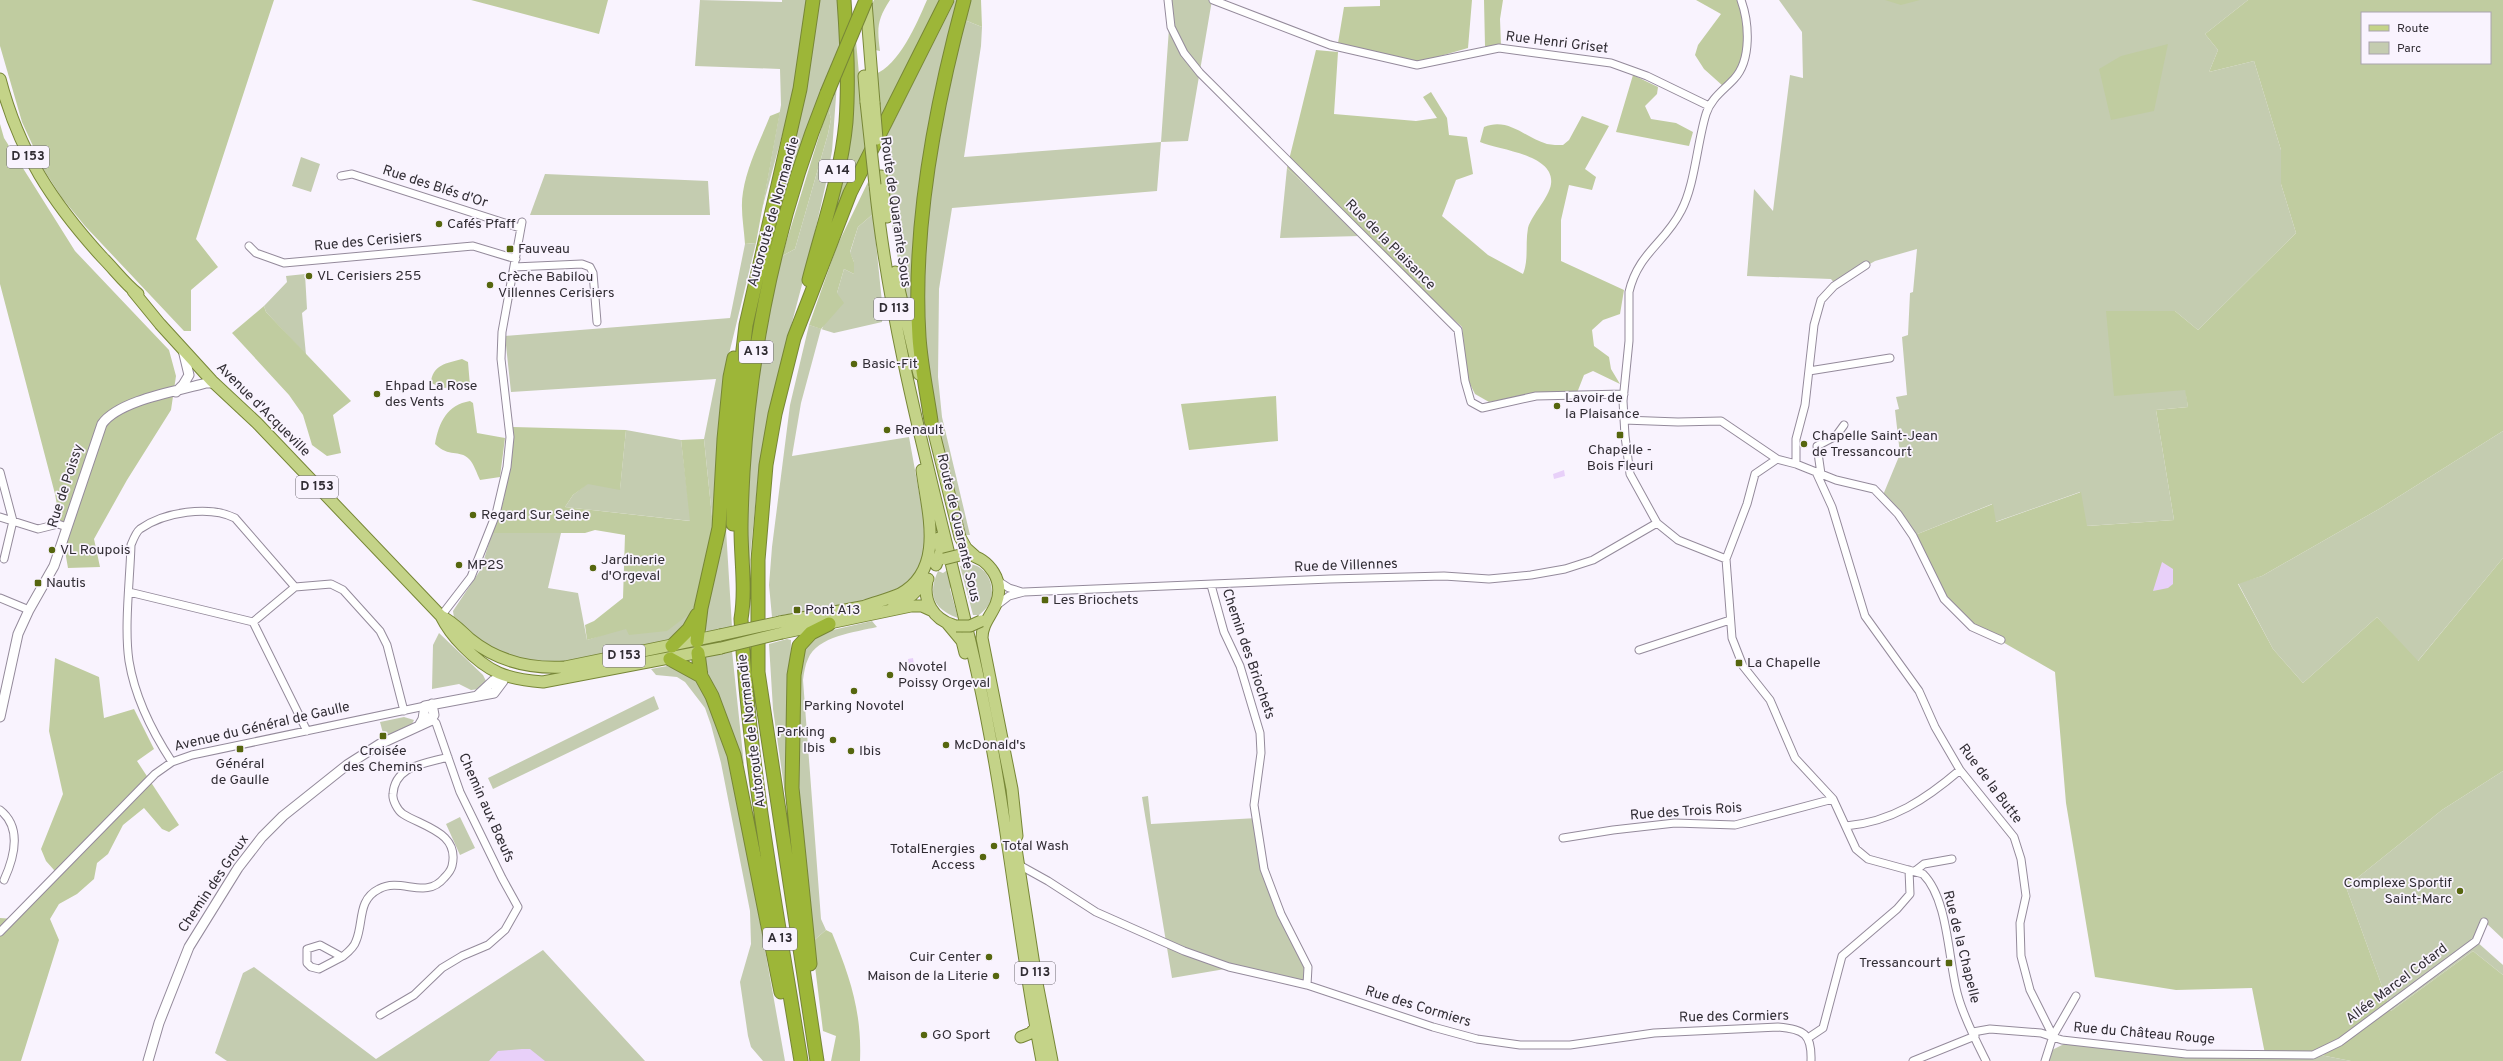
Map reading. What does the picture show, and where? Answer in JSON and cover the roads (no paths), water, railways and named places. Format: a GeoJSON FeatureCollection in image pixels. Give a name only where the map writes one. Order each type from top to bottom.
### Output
{"type":"FeatureCollection","features":[{"type":"Feature","properties":{"kind":"highway"},"geometry":{"type":"LineString","coordinates":[[741,619],[736,603],[733,460],[738,389],[746,325],[800,88],[813,0]]}},
{"type":"Feature","properties":{"kind":"highway","name":"A 14"},"geometry":{"type":"LineString","coordinates":[[794,338],[840,159],[846,123],[848,56],[844,0]]}},
{"type":"Feature","properties":{"kind":"highway","name":"Autoroute de Normandie"},"geometry":{"type":"LineString","coordinates":[[800,1061],[760,817],[744,673],[741,619],[744,602],[741,529],[743,472],[758,339],[773,265],[798,174],[827,93],[866,0]]}},
{"type":"Feature","properties":{"kind":"highway","name":"Autoroute de Normandie"},"geometry":{"type":"LineString","coordinates":[[817,1061],[806,997],[758,672],[757,611],[760,531],[766,465],[775,414],[794,338],[850,193],[947,0]]}},
{"type":"Feature","properties":{"kind":"highway"},"geometry":{"type":"LineString","coordinates":[[931,421],[919,336],[924,209],[939,106],[950,52],[964,0]]}},
{"type":"Feature","properties":{"kind":"highway"},"geometry":{"type":"LineString","coordinates":[[746,325],[739,339],[730,377],[724,439],[720,528],[701,608],[698,647],[701,676],[715,703],[734,756],[794,1061]]}},
{"type":"Feature","properties":{"kind":"highway"},"geometry":{"type":"LineString","coordinates":[[701,608],[689,629],[671,652],[701,676]]}},
{"type":"Feature","properties":{"kind":"highway"},"geometry":{"type":"LineString","coordinates":[[806,997],[812,983],[792,788],[794,675],[799,646],[811,633],[829,624]]}},
{"type":"Feature","properties":{"kind":"main road","name":"Route de Quarante Sous"},"geometry":{"type":"LineString","coordinates":[[859,0],[870,103],[893,265],[908,352],[982,672],[1021,866],[1036,978],[1052,1061]]}},
{"type":"Feature","properties":{"kind":"main road","name":"Route de Quarante Sous"},"geometry":{"type":"LineString","coordinates":[[866,0],[870,103],[876,198],[903,353],[977,672],[999,780],[1042,1061]]}},
{"type":"Feature","properties":{"kind":"main road","name":"D 153"},"geometry":{"type":"LineString","coordinates":[[0,80],[16,131],[39,177],[71,221],[133,291],[151,305],[204,364],[241,401],[257,423]]}},
{"type":"Feature","properties":{"kind":"main road"},"geometry":{"type":"LineString","coordinates":[[876,198],[888,308],[922,470],[940,544],[940,562],[928,579],[926,594],[933,611],[952,624],[964,646],[1013,877]]}},
{"type":"Feature","properties":{"kind":"main road"},"geometry":{"type":"LineString","coordinates":[[893,265],[910,344],[960,537],[969,555],[990,566],[998,581],[999,593],[993,610],[983,628],[982,643],[1012,789],[1021,866]]}},
{"type":"Feature","properties":{"kind":"main road","name":"Avenue d'Acqueville"},"geometry":{"type":"LineString","coordinates":[[133,291],[183,349],[204,364],[215,383],[257,423],[441,616]]}},
{"type":"Feature","properties":{"kind":"main road"},"geometry":{"type":"LineString","coordinates":[[865,606],[894,596],[905,590],[917,579],[925,566],[931,540],[922,470]]}},
{"type":"Feature","properties":{"kind":"main road"},"geometry":{"type":"LineString","coordinates":[[940,562],[969,555]]}},
{"type":"Feature","properties":{"kind":"main road","name":"D 153"},"geometry":{"type":"LineString","coordinates":[[441,616],[452,622],[470,639],[503,660],[550,668],[584,665],[698,647],[721,648],[781,628],[865,606],[906,599],[920,590],[928,579]]}},
{"type":"Feature","properties":{"kind":"main road","name":"D 153"},"geometry":{"type":"LineString","coordinates":[[698,647],[720,635],[829,624],[911,606],[922,606],[933,611]]}},
{"type":"Feature","properties":{"kind":"main road"},"geometry":{"type":"LineString","coordinates":[[952,624],[969,626],[981,621],[993,610]]}},
{"type":"Feature","properties":{"kind":"main road","name":"D 153"},"geometry":{"type":"LineString","coordinates":[[441,616],[447,628],[477,660],[502,676],[517,680],[543,682],[671,652]]}},
{"type":"Feature","properties":{"kind":"main road"},"geometry":{"type":"LineString","coordinates":[[502,676],[503,660]]}},
{"type":"Feature","properties":{"kind":"main road","name":"D 153"},"geometry":{"type":"LineString","coordinates":[[502,676],[512,668],[539,672],[550,668]]}},
{"type":"Feature","properties":{"kind":"main road"},"geometry":{"type":"LineString","coordinates":[[1021,1037],[1032,1033],[1036,1027]]}},
{"type":"Feature","properties":{"kind":"street","name":"Rue de la Plaisance"},"geometry":{"type":"LineString","coordinates":[[1168,0],[1171,27],[1184,52],[1200,73],[1238,114],[1458,330],[1465,381],[1471,402],[1482,408],[1536,396],[1624,394]]}},
{"type":"Feature","properties":{"kind":"street","name":"Rue Henri Griset"},"geometry":{"type":"LineString","coordinates":[[1213,0],[1330,45],[1417,65],[1499,48],[1611,63],[1647,76],[1709,106]]}},
{"type":"Feature","properties":{"kind":"street"},"geometry":{"type":"LineString","coordinates":[[1726,559],[1678,540],[1657,523],[1630,474],[1624,420],[1624,394],[1627,369],[1629,292],[1631,282],[1642,260],[1670,228],[1682,210],[1709,106],[1742,67],[1747,40],[1746,13],[1741,0]]}},
{"type":"Feature","properties":{"kind":"street","name":"Rue des Blés d'Or"},"geometry":{"type":"LineString","coordinates":[[341,176],[352,174],[521,225],[516,259]]}},
{"type":"Feature","properties":{"kind":"street","name":"Rue des Cerisiers"},"geometry":{"type":"LineString","coordinates":[[249,246],[256,253],[284,262],[473,246],[516,259]]}},
{"type":"Feature","properties":{"kind":"street"},"geometry":{"type":"LineString","coordinates":[[441,616],[471,577],[496,514],[507,467],[510,437],[501,348],[516,259]]}},
{"type":"Feature","properties":{"kind":"street"},"geometry":{"type":"LineString","coordinates":[[514,267],[582,264],[590,267],[593,273],[597,322]]}},
{"type":"Feature","properties":{"kind":"street"},"geometry":{"type":"LineString","coordinates":[[1796,464],[1796,439],[1805,405],[1814,325],[1821,300],[1834,286],[1866,266]]}},
{"type":"Feature","properties":{"kind":"street"},"geometry":{"type":"LineString","coordinates":[[183,349],[189,375]]}},
{"type":"Feature","properties":{"kind":"street"},"geometry":{"type":"LineString","coordinates":[[1809,371],[1890,358]]}},
{"type":"Feature","properties":{"kind":"street"},"geometry":{"type":"LineString","coordinates":[[176,392],[184,385],[189,375],[198,370],[204,364]]}},
{"type":"Feature","properties":{"kind":"street"},"geometry":{"type":"LineString","coordinates":[[192,388],[200,378],[204,364]]}},
{"type":"Feature","properties":{"kind":"street","name":"Rue de Poissy"},"geometry":{"type":"LineString","coordinates":[[0,717],[15,644],[29,610],[54,566],[95,440],[106,419],[126,407],[176,392],[215,383]]}},
{"type":"Feature","properties":{"kind":"street"},"geometry":{"type":"LineString","coordinates":[[1624,420],[1678,422],[1721,421],[1776,459],[1796,464],[1819,473],[1874,490],[1898,514],[1909,531],[1944,599],[1972,627],[2001,640]]}},
{"type":"Feature","properties":{"kind":"street","name":"Rue de la Butte"},"geometry":{"type":"LineString","coordinates":[[1844,425],[1836,436],[1817,446],[1819,473],[1832,507],[1865,616],[1919,691],[1935,727],[1960,770],[2014,837],[2022,859],[2026,896],[2020,923],[2021,956],[2030,990],[2053,1036]]}},
{"type":"Feature","properties":{"kind":"street","name":"Rue de la Chapelle"},"geometry":{"type":"LineString","coordinates":[[1776,459],[1755,474],[1747,504],[1726,559],[1732,638],[1743,666],[1770,700],[1794,758],[1833,799],[1846,826],[1852,843],[1862,855],[1875,862],[1923,874],[1930,881],[1936,895],[1951,949],[1958,997],[1986,1061]]}},
{"type":"Feature","properties":{"kind":"street"},"geometry":{"type":"LineString","coordinates":[[0,472],[12,520],[4,559]]}},
{"type":"Feature","properties":{"kind":"street"},"geometry":{"type":"LineString","coordinates":[[172,762],[151,729],[134,682],[128,654],[131,545],[138,530],[160,518],[190,512],[223,512],[235,518],[295,587]]}},
{"type":"Feature","properties":{"kind":"street"},"geometry":{"type":"LineString","coordinates":[[0,517],[38,529],[58,524],[67,527]]}},
{"type":"Feature","properties":{"kind":"street","name":"Rue de Villennes"},"geometry":{"type":"LineString","coordinates":[[998,581],[1013,590],[1024,592],[1330,579],[1444,576],[1489,578],[1532,576],[1564,569],[1593,560],[1657,523]]}},
{"type":"Feature","properties":{"kind":"street"},"geometry":{"type":"LineString","coordinates":[[253,622],[295,587],[331,584],[343,590],[380,631],[387,645],[404,711]]}},
{"type":"Feature","properties":{"kind":"street","name":"Chemin des Briochets"},"geometry":{"type":"LineString","coordinates":[[1211,585],[1222,626],[1240,666],[1260,733],[1261,753],[1254,805],[1264,869],[1279,909],[1308,966],[1307,985]]}},
{"type":"Feature","properties":{"kind":"street"},"geometry":{"type":"LineString","coordinates":[[129,592],[253,622]]}},
{"type":"Feature","properties":{"kind":"street","name":"Rue de Villennes"},"geometry":{"type":"LineString","coordinates":[[993,610],[1010,596],[1024,592]]}},
{"type":"Feature","properties":{"kind":"street"},"geometry":{"type":"LineString","coordinates":[[0,598],[29,610]]}},
{"type":"Feature","properties":{"kind":"street"},"geometry":{"type":"LineString","coordinates":[[1639,650],[1730,620]]}},
{"type":"Feature","properties":{"kind":"street"},"geometry":{"type":"LineString","coordinates":[[253,622],[307,731]]}},
{"type":"Feature","properties":{"kind":"street","name":"Avenue du Général de Gaulle"},"geometry":{"type":"LineString","coordinates":[[0,932],[155,774],[172,762],[264,739],[404,711],[426,710],[478,695],[493,680],[502,676]]}},
{"type":"Feature","properties":{"kind":"street","name":"Chemin des Groux"},"geometry":{"type":"LineString","coordinates":[[148,1061],[159,1023],[189,947],[238,868],[262,837],[283,816],[348,765],[380,744],[419,726],[426,710]]}},
{"type":"Feature","properties":{"kind":"street","name":"Chemin aux Bœufs"},"geometry":{"type":"LineString","coordinates":[[380,1015],[414,995],[442,968],[462,956],[488,945],[505,930],[518,906],[502,878],[460,792],[448,758],[426,710]]}},
{"type":"Feature","properties":{"kind":"street"},"geometry":{"type":"LineString","coordinates":[[342,957],[320,945],[307,949],[307,962],[311,967],[319,969],[342,957],[357,941],[365,900],[375,891],[384,886],[424,890],[431,888],[439,885],[452,867],[452,850],[446,838],[438,830],[402,813],[392,798],[394,782],[401,773],[448,758]]}},
{"type":"Feature","properties":{"kind":"street"},"geometry":{"type":"LineString","coordinates":[[1846,826],[1868,824],[1916,804],[1960,770]]}},
{"type":"Feature","properties":{"kind":"street","name":"Rue des Trois Rois"},"geometry":{"type":"LineString","coordinates":[[1563,838],[1613,830],[1675,823],[1735,824],[1833,799]]}},
{"type":"Feature","properties":{"kind":"street"},"geometry":{"type":"LineString","coordinates":[[0,810],[10,824],[15,847],[12,864],[4,880]]}},
{"type":"Feature","properties":{"kind":"street"},"geometry":{"type":"LineString","coordinates":[[1811,1061],[1812,1045],[1808,1038],[1823,1028],[1842,956],[1898,909],[1910,894],[1912,871],[1924,864],[1952,859]]}},
{"type":"Feature","properties":{"kind":"street","name":"Rue des Cormiers"},"geometry":{"type":"LineString","coordinates":[[1021,866],[1035,873],[1096,912],[1184,951],[1229,967],[1307,985],[1433,1027],[1477,1039],[1520,1045],[1570,1045],[1665,1032],[1778,1027],[1795,1028],[1808,1038]]}},
{"type":"Feature","properties":{"kind":"street"},"geometry":{"type":"LineString","coordinates":[[1023,884],[1026,878],[1035,873]]}},
{"type":"Feature","properties":{"kind":"street","name":"Allée Marcel Cotard"},"geometry":{"type":"LineString","coordinates":[[2313,1055],[2340,1042],[2476,941],[2484,922]]}},
{"type":"Feature","properties":{"kind":"street"},"geometry":{"type":"LineString","coordinates":[[2044,1061],[2053,1036],[2076,996]]}},
{"type":"Feature","properties":{"kind":"street","name":"Rue du Château Rouge"},"geometry":{"type":"LineString","coordinates":[[1974,1034],[1990,1029],[2053,1036],[2062,1040],[2186,1054],[2313,1055]]}},
{"type":"Feature","properties":{"kind":"street"},"geometry":{"type":"LineString","coordinates":[[1913,1061],[1974,1034]]}},
{"type":"Feature","properties":{"kind":"place","name":"Cafés Pfaff"},"geometry":{"type":"Point","coordinates":[439,224]}},
{"type":"Feature","properties":{"kind":"place","name":"Fauveau"},"geometry":{"type":"Point","coordinates":[510,249]}},
{"type":"Feature","properties":{"kind":"place","name":"VL Cerisiers 255"},"geometry":{"type":"Point","coordinates":[309,276]}},
{"type":"Feature","properties":{"kind":"place","name":"Crèche Babilou Villennes Cerisiers"},"geometry":{"type":"Point","coordinates":[490,285]}},
{"type":"Feature","properties":{"kind":"place","name":"Basic-Fit"},"geometry":{"type":"Point","coordinates":[854,364]}},
{"type":"Feature","properties":{"kind":"place","name":"Ehpad La Rose des Vents"},"geometry":{"type":"Point","coordinates":[377,394]}},
{"type":"Feature","properties":{"kind":"place","name":"Lavoir de la Plaisance"},"geometry":{"type":"Point","coordinates":[1557,406]}},
{"type":"Feature","properties":{"kind":"place","name":"Renault"},"geometry":{"type":"Point","coordinates":[887,430]}},
{"type":"Feature","properties":{"kind":"place","name":"Chapelle - Bois Fleuri"},"geometry":{"type":"Point","coordinates":[1620,435]}},
{"type":"Feature","properties":{"kind":"place","name":"Chapelle Saint-Jean de Tressancourt"},"geometry":{"type":"Point","coordinates":[1804,444]}},
{"type":"Feature","properties":{"kind":"place","name":"Regard Sur Seine"},"geometry":{"type":"Point","coordinates":[473,515]}},
{"type":"Feature","properties":{"kind":"place","name":"VL Roupois"},"geometry":{"type":"Point","coordinates":[52,550]}},
{"type":"Feature","properties":{"kind":"place","name":"MP2S"},"geometry":{"type":"Point","coordinates":[459,565]}},
{"type":"Feature","properties":{"kind":"place","name":"Jardinerie d'Orgeval"},"geometry":{"type":"Point","coordinates":[593,568]}},
{"type":"Feature","properties":{"kind":"place","name":"Nautis"},"geometry":{"type":"Point","coordinates":[38,583]}},
{"type":"Feature","properties":{"kind":"place","name":"Les Briochets"},"geometry":{"type":"Point","coordinates":[1045,600]}},
{"type":"Feature","properties":{"kind":"place","name":"Pont A13"},"geometry":{"type":"Point","coordinates":[797,610]}},
{"type":"Feature","properties":{"kind":"place","name":"La Chapelle"},"geometry":{"type":"Point","coordinates":[1739,663]}},
{"type":"Feature","properties":{"kind":"place","name":"Novotel Poissy Orgeval"},"geometry":{"type":"Point","coordinates":[890,675]}},
{"type":"Feature","properties":{"kind":"place","name":"Parking Novotel"},"geometry":{"type":"Point","coordinates":[854,691]}},
{"type":"Feature","properties":{"kind":"place","name":"Croisée des Chemins"},"geometry":{"type":"Point","coordinates":[383,736]}},
{"type":"Feature","properties":{"kind":"place","name":"Parking Ibis"},"geometry":{"type":"Point","coordinates":[833,740]}},
{"type":"Feature","properties":{"kind":"place","name":"McDonald's"},"geometry":{"type":"Point","coordinates":[946,745]}},
{"type":"Feature","properties":{"kind":"place","name":"Général de Gaulle"},"geometry":{"type":"Point","coordinates":[240,749]}},
{"type":"Feature","properties":{"kind":"place","name":"Ibis"},"geometry":{"type":"Point","coordinates":[851,751]}},
{"type":"Feature","properties":{"kind":"place","name":"Total Wash"},"geometry":{"type":"Point","coordinates":[994,846]}},
{"type":"Feature","properties":{"kind":"place","name":"TotalEnergies Access"},"geometry":{"type":"Point","coordinates":[983,857]}},
{"type":"Feature","properties":{"kind":"place","name":"Complexe Sportif Saint-Marc"},"geometry":{"type":"Point","coordinates":[2460,891]}},
{"type":"Feature","properties":{"kind":"place","name":"Cuir Center"},"geometry":{"type":"Point","coordinates":[989,957]}},
{"type":"Feature","properties":{"kind":"place","name":"Tressancourt"},"geometry":{"type":"Point","coordinates":[1949,963]}},
{"type":"Feature","properties":{"kind":"place","name":"Maison de la Literie"},"geometry":{"type":"Point","coordinates":[996,976]}},
{"type":"Feature","properties":{"kind":"place","name":"GO Sport"},"geometry":{"type":"Point","coordinates":[924,1035]}}]}
